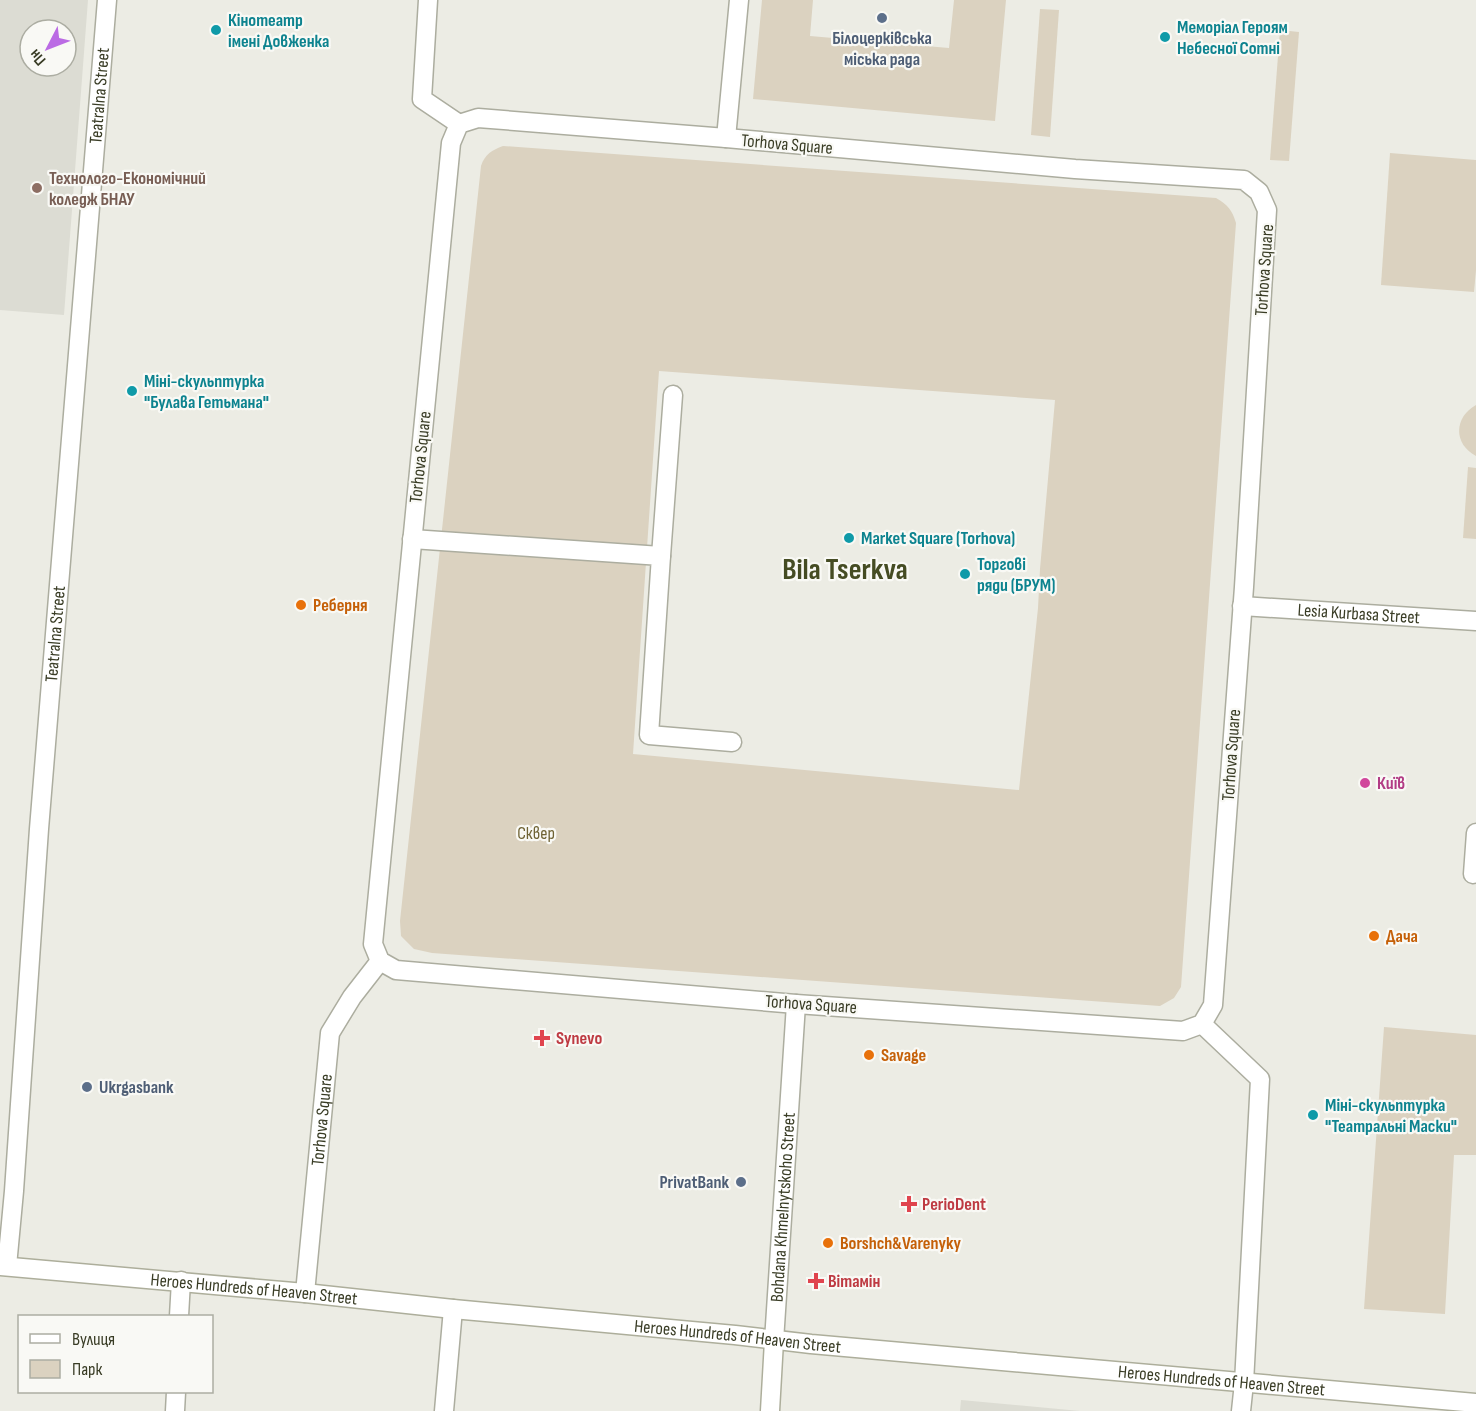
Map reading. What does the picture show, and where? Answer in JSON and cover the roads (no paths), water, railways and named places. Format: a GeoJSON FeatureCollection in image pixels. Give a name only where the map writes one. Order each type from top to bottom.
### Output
{"type":"FeatureCollection","features":[{"type":"Feature","properties":{"kind":"street","name":"Teatralna Street"},"geometry":{"type":"LineString","coordinates":[[3,1266],[14,1191],[39,817],[107,0]]}},
{"type":"Feature","properties":{"kind":"street"},"geometry":{"type":"LineString","coordinates":[[428,0],[422,99],[459,124]]}},
{"type":"Feature","properties":{"kind":"street"},"geometry":{"type":"LineString","coordinates":[[726,138],[739,0]]}},
{"type":"Feature","properties":{"kind":"street","name":"Torhova Square"},"geometry":{"type":"LineString","coordinates":[[478,118],[726,138],[1075,170],[1244,180],[1259,192],[1267,210],[1242,606],[1213,1005],[1202,1024],[1184,1031],[796,1004],[396,969],[380,961],[373,944],[451,143],[459,124],[478,118]]}},
{"type":"Feature","properties":{"kind":"street"},"geometry":{"type":"LineString","coordinates":[[673,395],[649,735],[732,741]]}},
{"type":"Feature","properties":{"kind":"street"},"geometry":{"type":"LineString","coordinates":[[412,539],[661,556]]}},
{"type":"Feature","properties":{"kind":"street","name":"Lesia Kurbasa Street"},"geometry":{"type":"LineString","coordinates":[[1242,606],[1476,621]]}},
{"type":"Feature","properties":{"kind":"street"},"geometry":{"type":"LineString","coordinates":[[1473,874],[1476,833]]}},
{"type":"Feature","properties":{"kind":"street","name":"Torhova Square"},"geometry":{"type":"LineString","coordinates":[[305,1293],[330,1033],[352,997],[380,961]]}},
{"type":"Feature","properties":{"kind":"street","name":"Bohdana Khmelnytskoho Street"},"geometry":{"type":"LineString","coordinates":[[770,1411],[796,1004]]}},
{"type":"Feature","properties":{"kind":"street"},"geometry":{"type":"LineString","coordinates":[[1202,1024],[1260,1079],[1241,1411]]}},
{"type":"Feature","properties":{"kind":"street","name":"Heroes Hundreds of Heaven Street"},"geometry":{"type":"LineString","coordinates":[[3,1266],[305,1293],[774,1341],[1476,1403]]}},
{"type":"Feature","properties":{"kind":"street"},"geometry":{"type":"LineString","coordinates":[[179,1315],[181,1281]]}},
{"type":"Feature","properties":{"kind":"street"},"geometry":{"type":"LineString","coordinates":[[444,1411],[453,1309]]}},
{"type":"Feature","properties":{"kind":"street"},"geometry":{"type":"LineString","coordinates":[[175,1411],[176,1393]]}},
{"type":"Feature","properties":{"kind":"place","name":"Білоцерківська міська рада"},"geometry":{"type":"Point","coordinates":[882,18]}},
{"type":"Feature","properties":{"kind":"place","name":"Кінотеатр імені Довженка"},"geometry":{"type":"Point","coordinates":[216,30]}},
{"type":"Feature","properties":{"kind":"place","name":"Меморіал Героям Небесної Сотні"},"geometry":{"type":"Point","coordinates":[1165,37]}},
{"type":"Feature","properties":{"kind":"place","name":"Технолого-Економічний коледж БНАУ"},"geometry":{"type":"Point","coordinates":[37,188]}},
{"type":"Feature","properties":{"kind":"place","name":"Міні-скульптурка \"Булава Гетьмана\""},"geometry":{"type":"Point","coordinates":[132,391]}},
{"type":"Feature","properties":{"kind":"place","name":"Market Square (Torhova)"},"geometry":{"type":"Point","coordinates":[849,538]}},
{"type":"Feature","properties":{"kind":"place","name":"Торгові ряди (БРУМ)"},"geometry":{"type":"Point","coordinates":[965,574]}},
{"type":"Feature","properties":{"kind":"place","name":"Реберня"},"geometry":{"type":"Point","coordinates":[301,605]}},
{"type":"Feature","properties":{"kind":"place","name":"Київ"},"geometry":{"type":"Point","coordinates":[1365,783]}},
{"type":"Feature","properties":{"kind":"place","name":"Дача"},"geometry":{"type":"Point","coordinates":[1374,936]}},
{"type":"Feature","properties":{"kind":"place","name":"Synevo"},"geometry":{"type":"Point","coordinates":[542,1038]}},
{"type":"Feature","properties":{"kind":"place","name":"Savage"},"geometry":{"type":"Point","coordinates":[869,1055]}},
{"type":"Feature","properties":{"kind":"place","name":"Ukrgasbank"},"geometry":{"type":"Point","coordinates":[87,1087]}},
{"type":"Feature","properties":{"kind":"place","name":"Міні-скульптурка \"Театральні Маски\""},"geometry":{"type":"Point","coordinates":[1313,1115]}},
{"type":"Feature","properties":{"kind":"place","name":"PrivatBank"},"geometry":{"type":"Point","coordinates":[741,1182]}},
{"type":"Feature","properties":{"kind":"place","name":"PerioDent"},"geometry":{"type":"Point","coordinates":[909,1204]}},
{"type":"Feature","properties":{"kind":"place","name":"Borshch&Varenyky"},"geometry":{"type":"Point","coordinates":[828,1243]}},
{"type":"Feature","properties":{"kind":"place","name":"Вітамін"},"geometry":{"type":"Point","coordinates":[816,1281]}},
{"type":"Feature","properties":{"kind":"district","name":"Bila Tserkva"},"geometry":{"type":"Point","coordinates":[845,569]}},
{"type":"Feature","properties":{"kind":"park label","name":"Сквер"},"geometry":{"type":"Point","coordinates":[536,833]}}]}
